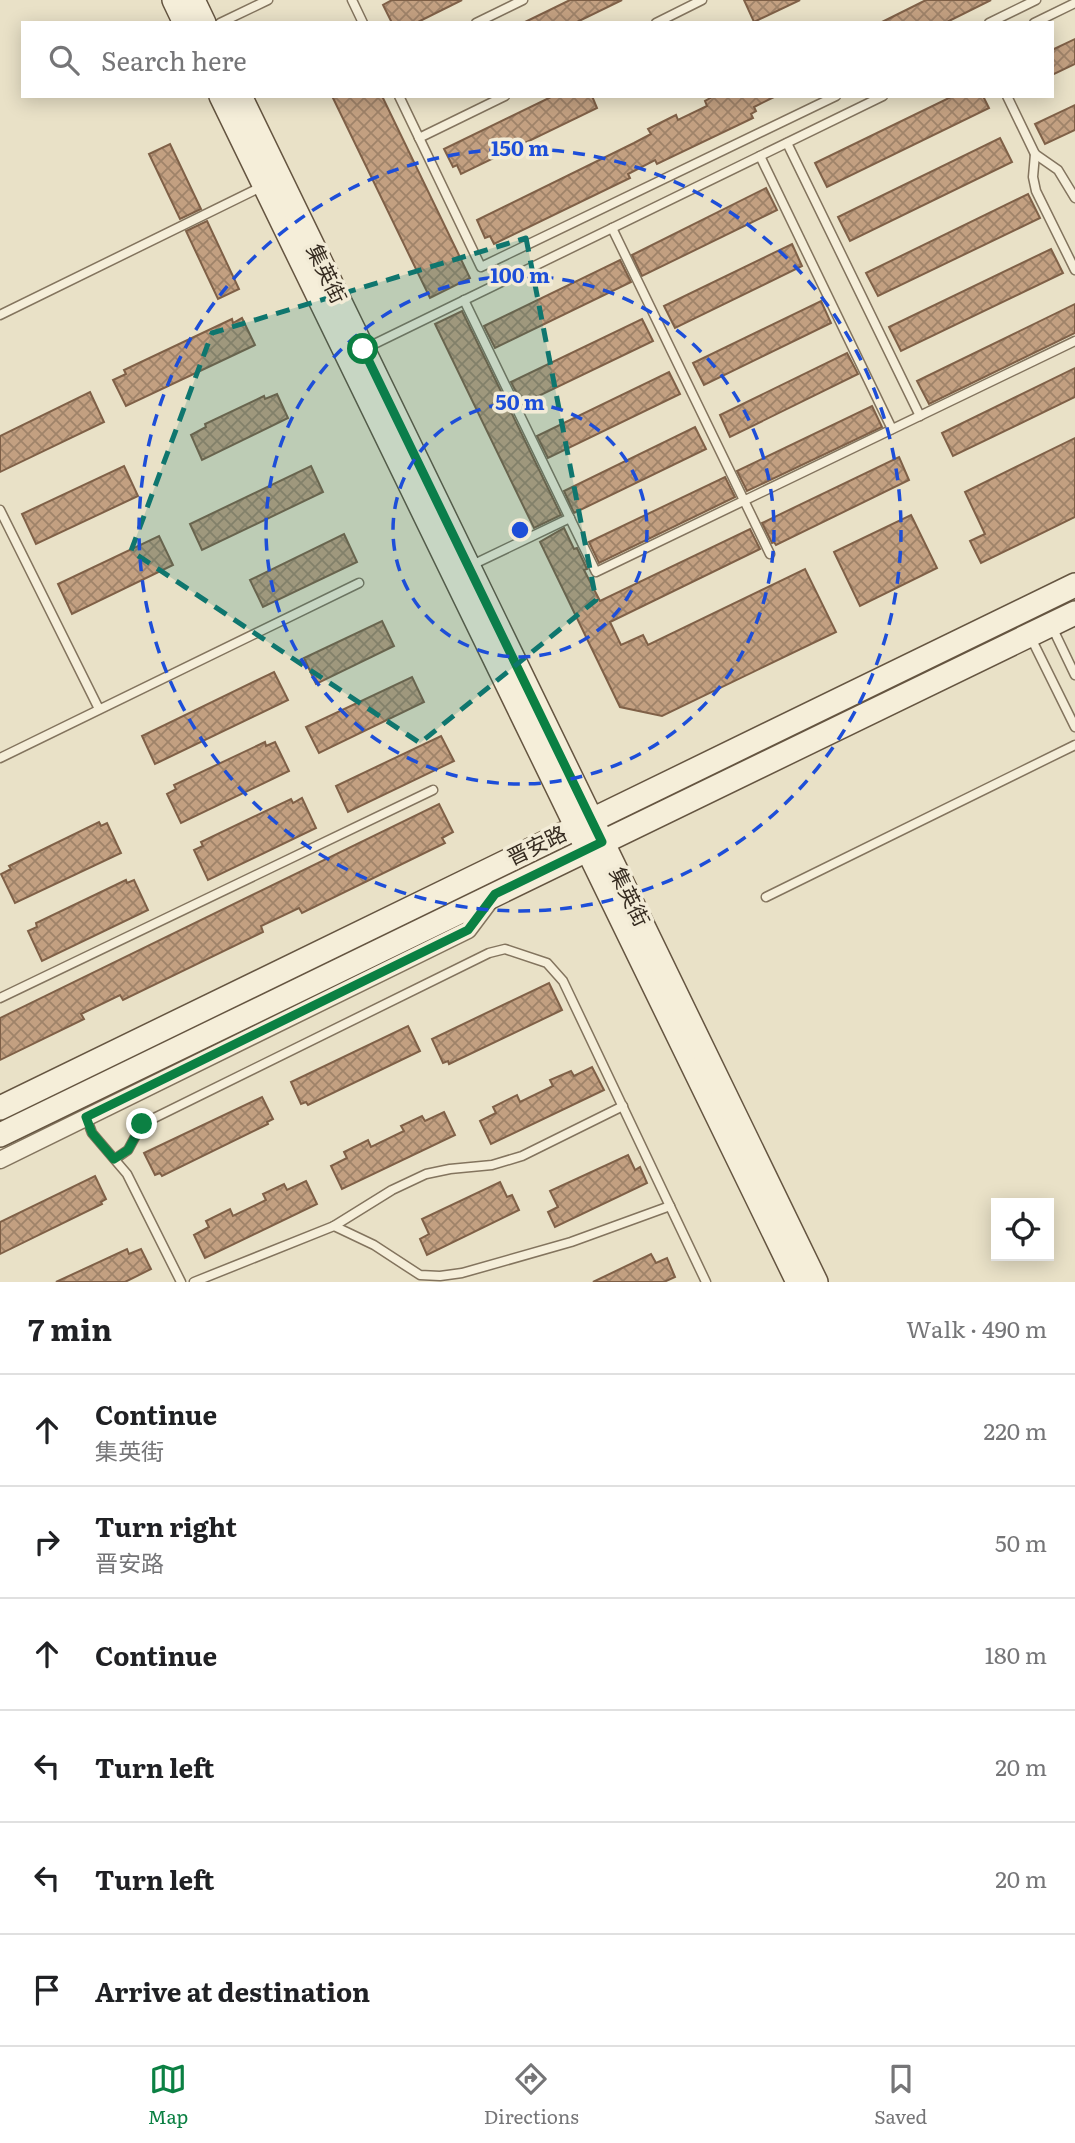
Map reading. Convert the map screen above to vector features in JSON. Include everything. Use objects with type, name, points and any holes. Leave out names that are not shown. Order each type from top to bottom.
[{"type":"main road","points":[[174,0],[184,21]]},
{"type":"main road","points":[[193,0],[203,21]]},
{"type":"main road","name":"集英街","points":[[222,98],[584,823],[797,1282]]},
{"type":"main road","name":"集英街","points":[[241,98],[469,567],[584,823]]},
{"type":"main road","name":"晋安路","points":[[0,1108],[1075,584]]},
{"type":"main road","name":"晋安路","points":[[0,1135],[1075,613]]},
{"type":"main road","name":"集英街","points":[[595,846],[816,1282]]},
{"type":"street","points":[[0,1160],[468,930],[495,894]]},
{"type":"lane","points":[[224,21],[268,0]]},
{"type":"lane","points":[[352,0],[362,21]]},
{"type":"lane","points":[[480,21],[523,0]]},
{"type":"lane","points":[[660,21],[702,0]]},
{"type":"lane","points":[[993,21],[1036,0]]},
{"type":"lane","points":[[1038,21],[1075,3]]},
{"type":"lane","points":[[400,98],[481,267],[832,98]]},
{"type":"lane","points":[[419,138],[501,98]]},
{"type":"lane","points":[[363,349],[879,98]]},
{"type":"lane","points":[[1008,98],[1035,154],[1058,170],[1075,198]]},
{"type":"lane","points":[[787,143],[920,416]]},
{"type":"lane","points":[[1035,154],[1033,177],[1036,191],[1075,270]]},
{"type":"lane","points":[[760,156],[892,429]]},
{"type":"lane","points":[[0,315],[264,186]]},
{"type":"lane","points":[[612,228],[770,554]]},
{"type":"lane","points":[[464,300],[597,572],[1075,341]]},
{"type":"lane","points":[[0,510],[99,709]]},
{"type":"lane","points":[[469,567],[570,518]]},
{"type":"lane","points":[[0,758],[359,583]]},
{"type":"lane","points":[[1050,625],[1075,675]]},
{"type":"lane","points":[[1029,635],[1075,727]]},
{"type":"lane","points":[[766,897],[1075,745]]},
{"type":"lane","points":[[0,998],[433,790]]},
{"type":"lane","points":[[114,1159],[128,1150],[142,1124],[477,959],[505,949],[547,963],[562,981],[706,1282]]},
{"type":"lane","points":[[194,1282],[334,1226],[392,1190],[426,1174],[492,1166],[522,1156],[623,1106]]},
{"type":"lane","points":[[86,1117],[92,1133],[127,1174],[181,1282]]},
{"type":"lane","points":[[334,1226],[374,1245],[420,1275],[440,1276],[488,1266],[572,1242],[670,1206]]},
{"type":"highlighted area","points":[[526,238],[596,600],[420,743],[131,551],[212,333]]},
{"type":"building","points":[[392,0],[462,0],[420,21],[391,21],[383,5]]},
{"type":"building","points":[[570,0],[622,0],[579,21],[527,21]]},
{"type":"building","points":[[744,0],[800,0],[756,21],[754,21]]},
{"type":"building","points":[[926,0],[991,0],[949,21],[884,21]]},
{"type":"building","points":[[1075,39],[1075,64],[1054,74],[1054,49]]},
{"type":"building","points":[[333,98],[383,98],[470,278],[430,298]]},
{"type":"building","points":[[549,98],[593,98],[597,108],[461,174],[457,165],[453,167],[444,149]]},
{"type":"building","points":[[710,98],[772,98],[754,107],[756,111],[751,114],[753,118],[657,164],[655,160],[628,174],[630,178],[494,244],[490,236],[485,238],[477,220],[634,143],[651,134],[648,129],[676,115],[678,120],[707,106],[705,101]]},
{"type":"building","points":[[949,98],[984,98],[989,108],[827,187],[815,163]]},
{"type":"building","points":[[1075,105],[1075,130],[1045,144],[1035,124]]},
{"type":"building","points":[[1000,138],[1012,162],[850,241],[838,217]]},
{"type":"building","points":[[170,144],[201,209],[180,219],[149,154]]},
{"type":"building","points":[[766,188],[777,210],[642,276],[632,255]]},
{"type":"building","points":[[1028,194],[1040,218],[878,296],[866,273]]},
{"type":"building","points":[[207,221],[239,289],[218,299],[186,231]]},
{"type":"building","points":[[792,244],[802,266],[675,328],[664,306]]},
{"type":"building","points":[[1051,249],[1063,273],[901,351],[889,327]]},
{"type":"building","points":[[620,260],[631,282],[495,348],[484,326]]},
{"type":"building","points":[[821,301],[831,323],[704,385],[693,363]]},
{"type":"building","points":[[1075,304],[1075,333],[929,404],[917,381]]},
{"type":"building","points":[[462,311],[561,515],[534,528],[435,324]]},
{"type":"building","points":[[242,318],[255,345],[126,406],[113,380],[126,374],[124,370],[232,319],[233,323]]},
{"type":"building","points":[[642,319],[653,341],[522,404],[511,382]]},
{"type":"building","points":[[847,353],[858,374],[730,437],[720,415]]},
{"type":"building","points":[[1075,368],[1075,397],[953,456],[942,433]]},
{"type":"building","points":[[669,372],[680,394],[548,458],[537,436]]},
{"type":"building","points":[[90,392],[104,422],[0,472],[0,436]]},
{"type":"building","points":[[277,394],[288,418],[202,460],[191,435],[206,427],[205,424],[264,396],[265,399]]},
{"type":"building","points":[[872,406],[882,427],[747,491],[737,471]]},
{"type":"building","points":[[695,427],[706,449],[574,513],[564,491]]},
{"type":"building","points":[[1075,438],[1075,517],[981,563],[970,541],[985,534],[965,492]]},
{"type":"building","points":[[899,457],[909,480],[776,545],[772,543],[762,523]]},
{"type":"building","points":[[124,466],[138,496],[36,544],[22,514]]},
{"type":"building","points":[[311,466],[323,492],[202,550],[190,524]]},
{"type":"building","points":[[725,477],[735,497],[599,563],[589,542]]},
{"type":"building","points":[[911,515],[937,568],[860,606],[834,552]]},
{"type":"building","points":[[564,528],[574,549],[577,548],[587,569],[584,570],[600,601],[750,529],[760,549],[610,622],[621,645],[643,635],[648,645],[805,569],[836,632],[662,716],[620,707],[540,542]]},
{"type":"building","points":[[344,534],[357,562],[263,607],[250,580]]},
{"type":"building","points":[[159,536],[173,565],[72,614],[58,584]]},
{"type":"building","points":[[382,621],[394,646],[316,684],[304,658]]},
{"type":"building","points":[[274,672],[288,700],[155,764],[142,736]]},
{"type":"building","points":[[412,677],[424,702],[319,753],[306,727]]},
{"type":"building","points":[[441,736],[454,761],[348,812],[336,786]]},
{"type":"building","points":[[265,742],[266,746],[275,742],[289,771],[181,823],[167,794],[176,789],[174,785]]},
{"type":"building","points":[[302,798],[316,828],[208,880],[194,850],[203,846],[201,842],[291,799],[293,803]]},
{"type":"building","points":[[439,804],[453,832],[442,838],[445,843],[302,913],[299,908],[261,926],[263,932],[123,1000],[120,995],[81,1014],[84,1019],[0,1060],[0,1018]]},
{"type":"building","points":[[99,822],[101,826],[107,823],[121,853],[15,903],[1,874],[11,869],[9,866]]},
{"type":"building","points":[[126,880],[127,883],[134,880],[148,910],[42,961],[28,931],[37,927],[36,923]]},
{"type":"building","points":[[549,983],[562,1010],[449,1064],[448,1061],[443,1063],[432,1039]]},
{"type":"building","points":[[408,1026],[420,1051],[308,1105],[306,1102],[301,1104],[291,1082]]},
{"type":"building","points":[[592,1067],[604,1090],[491,1144],[480,1121],[496,1113],[493,1107],[517,1095],[520,1102],[553,1086],[550,1080],[571,1071],[574,1076]]},
{"type":"building","points":[[262,1097],[273,1119],[267,1122],[268,1124],[162,1176],[160,1173],[155,1175],[144,1153]]},
{"type":"building","points":[[444,1112],[455,1135],[342,1189],[331,1166],[347,1158],[344,1152],[368,1140],[371,1147],[404,1131],[401,1126],[422,1116],[425,1121]]},
{"type":"building","points":[[628,1155],[635,1170],[640,1167],[647,1183],[555,1227],[548,1212],[558,1207],[550,1191]]},
{"type":"building","points":[[95,1176],[106,1199],[102,1204],[0,1254],[0,1222]]},
{"type":"building","points":[[306,1181],[317,1204],[205,1258],[194,1235],[209,1227],[206,1221],[230,1209],[233,1216],[266,1200],[263,1194],[284,1184],[287,1190]]},
{"type":"building","points":[[500,1182],[507,1197],[512,1195],[519,1210],[427,1255],[420,1239],[429,1234],[422,1219]]},
{"type":"building","points":[[127,1249],[129,1254],[141,1249],[151,1269],[125,1282],[56,1282]]},
{"type":"building","points":[[651,1254],[656,1263],[667,1258],[675,1277],[664,1282],[593,1282]]},
{"type":"route","points":[[142,1124],[128,1150],[114,1159],[92,1133],[86,1117],[468,930],[495,894],[602,842],[363,349]]}]
